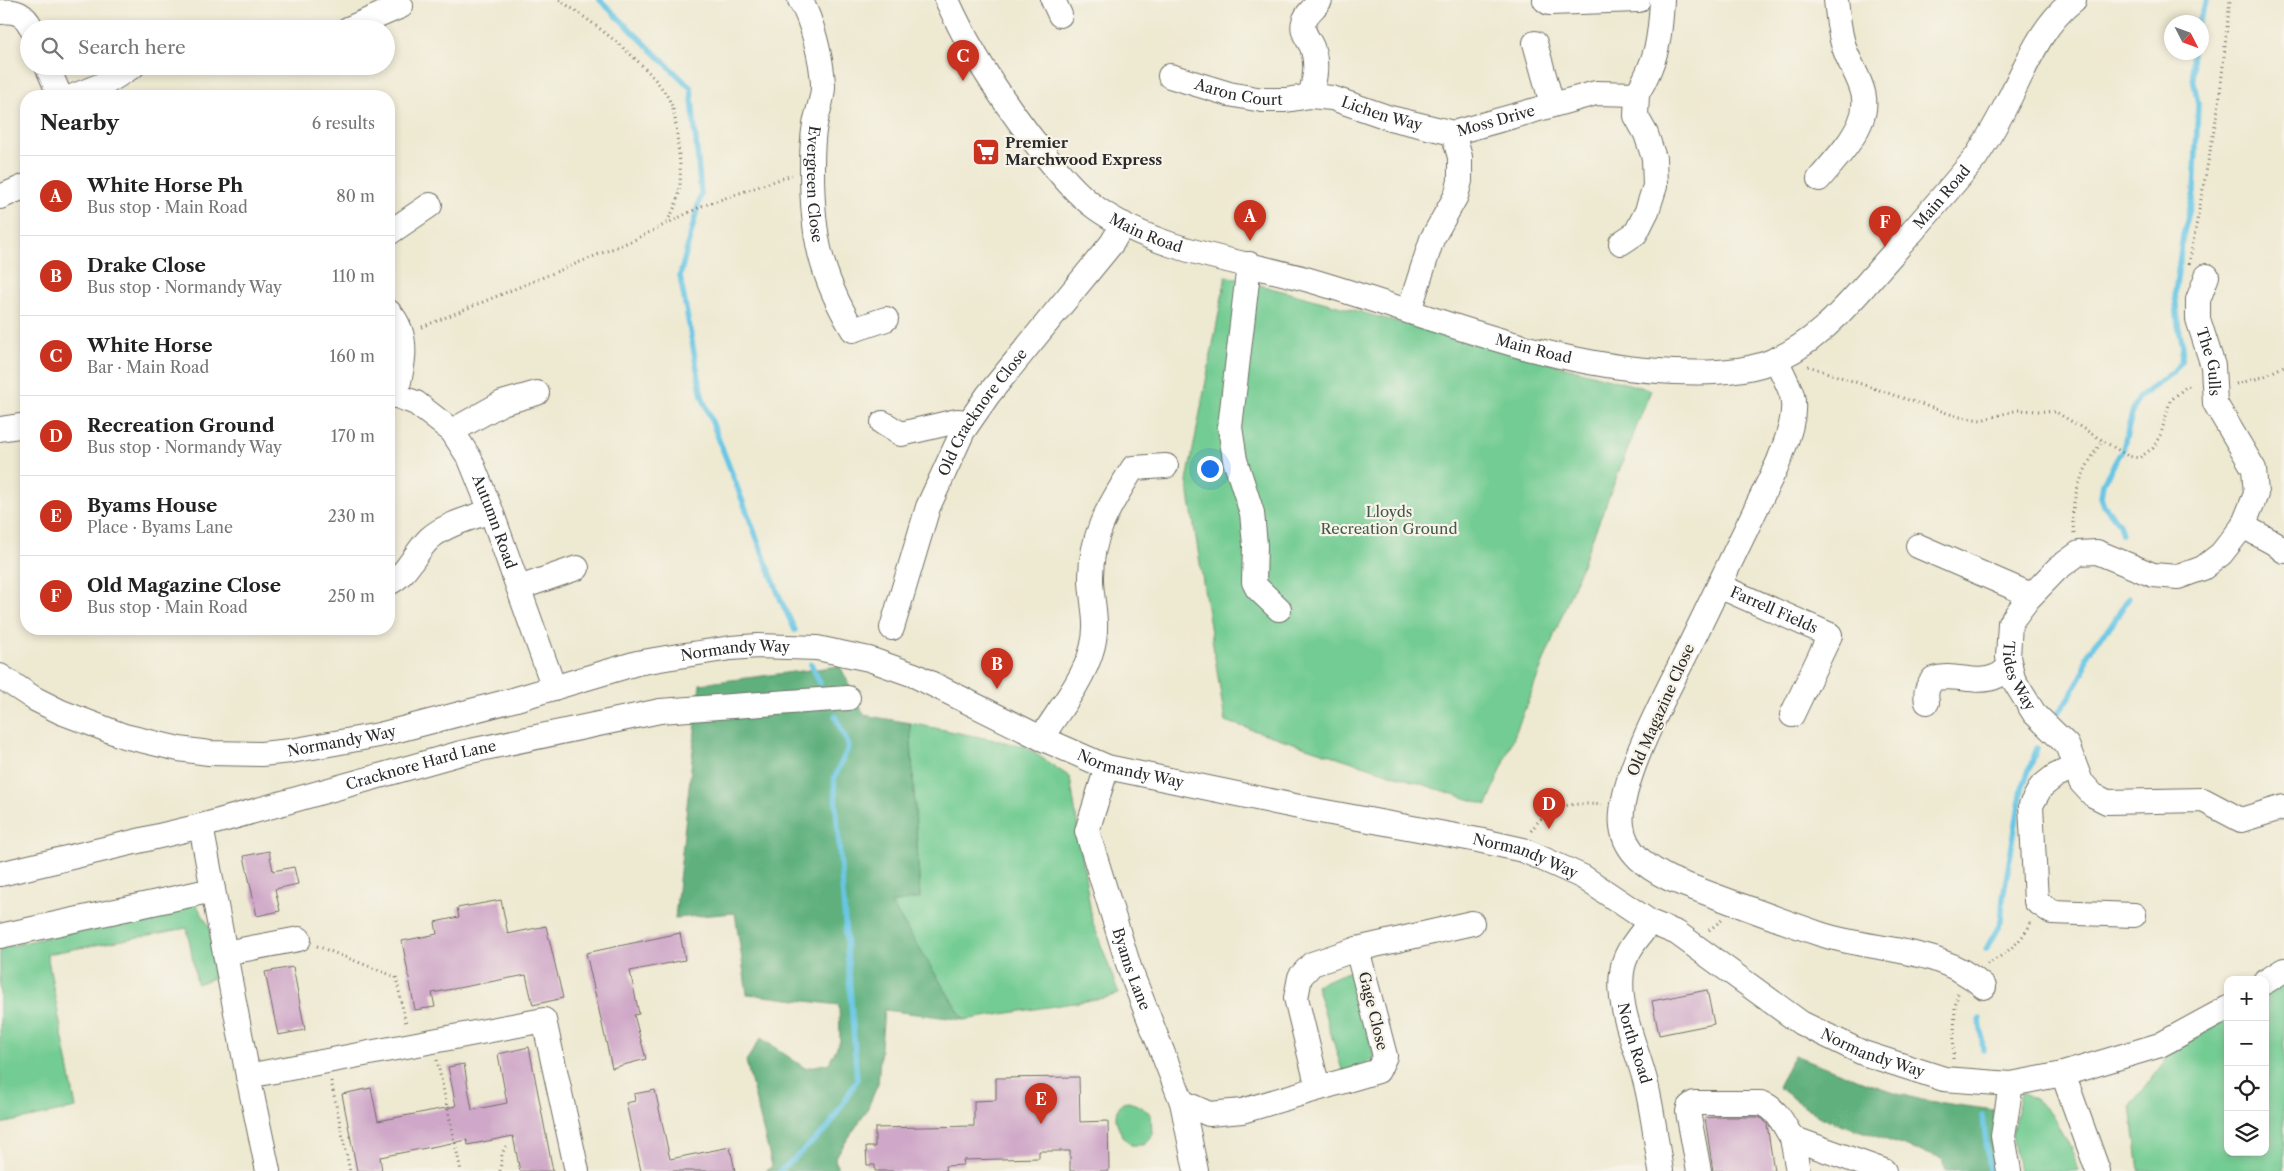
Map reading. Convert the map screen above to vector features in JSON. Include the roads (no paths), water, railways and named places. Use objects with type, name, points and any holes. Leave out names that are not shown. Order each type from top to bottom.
[{"type":"street","name":"Evergreen Close","points":[[800,0],[817,47],[823,85],[814,127],[812,169],[813,214],[820,256],[834,298],[853,330],[886,319]]},
{"type":"street","name":"Main Road","points":[[947,0],[966,40],[1009,109],[1079,193],[1092,205],[1123,224],[1156,240],[1348,292],[1533,350],[1588,363],[1686,372],[1735,371],[1779,358],[1798,348],[1836,316],[1958,180],[1992,133],[2042,36],[2069,1]]},
{"type":"street","points":[[1310,96],[1317,76],[1312,48],[1304,31],[1304,22],[1307,14],[1320,0]]},
{"type":"street","points":[[1544,0],[1549,3],[1638,0]]},
{"type":"street","points":[[1621,243],[1636,234],[1647,211],[1655,186],[1654,158],[1646,134],[1636,116],[1637,94],[1650,73],[1660,39],[1662,0]]},
{"type":"street","points":[[1819,179],[1855,134],[1865,108],[1862,83],[1845,50],[1836,0]]},
{"type":"street","points":[[369,20],[401,6]]},
{"type":"street","points":[[9,8],[27,20]]},
{"type":"street","points":[[1535,43],[1552,104]]},
{"type":"street","points":[[52,75],[58,90]]},
{"type":"street","points":[[89,90],[118,75]]},
{"type":"street","name":"Aaron Court","points":[[1170,76],[1230,94],[1262,100],[1286,100],[1310,96]]},
{"type":"street","name":"Moss Drive","points":[[1408,311],[1432,239],[1456,196],[1460,181],[1460,156],[1453,133],[1489,125],[1552,104],[1596,94],[1637,94]]},
{"type":"street","name":"Lichen Way","points":[[1310,96],[1332,98],[1390,118],[1453,133]]},
{"type":"street","points":[[0,197],[20,189]]},
{"type":"street","points":[[395,228],[430,205]]},
{"type":"street","name":"Old Cracknore Close","points":[[892,628],[928,507],[942,472],[968,422],[1104,254],[1123,224]]},
{"type":"street","points":[[1249,264],[1230,412],[1230,426],[1235,460],[1252,513],[1255,545],[1254,582],[1256,588],[1279,609]]},
{"type":"street","name":"The Gulls","points":[[2205,283],[2198,300],[2198,319],[2213,366],[2215,403],[2220,415],[2242,446],[2254,469],[2256,494],[2243,526]]},
{"type":"street","points":[[395,324],[400,334],[404,352],[395,384]]},
{"type":"street","name":"Old Magazine Close","points":[[1779,358],[1792,395],[1793,406],[1789,433],[1778,463],[1648,733],[1632,772],[1622,808],[1624,836],[1629,847],[1645,865],[1670,879],[1821,934],[1934,958],[1976,980]]},
{"type":"street","points":[[452,431],[502,403],[537,393]]},
{"type":"street","name":"Autumn Road","points":[[395,395],[416,403],[452,431],[470,459],[519,588],[554,688]]},
{"type":"street","points":[[883,423],[901,434],[957,421],[968,422]]},
{"type":"street","points":[[0,430],[20,426]]},
{"type":"street","points":[[1041,738],[1076,682],[1092,650],[1096,632],[1096,613],[1091,580],[1095,542],[1104,514],[1133,468],[1166,466]]},
{"type":"street","points":[[395,580],[401,577],[412,558],[431,537],[450,526],[491,512]]},
{"type":"street","points":[[2243,526],[2274,543],[2284,552]]},
{"type":"street","name":"Tides Way","points":[[2243,526],[2222,554],[2204,568],[2178,577],[2153,575],[2097,552],[2079,552],[2057,569],[2032,595],[2010,623],[2008,657],[2013,679],[2034,713],[2067,746],[2081,782],[2093,795],[2107,802],[2203,800],[2241,820],[2284,807]]},
{"type":"street","points":[[1918,546],[2032,595]]},
{"type":"street","points":[[519,588],[577,568]]},
{"type":"street","name":"Farrell Fields","points":[[1719,586],[1830,635],[1792,715]]},
{"type":"street","name":"Normandy Way","points":[[0,676],[35,699],[61,712],[124,736],[179,749],[235,754],[291,751],[379,735],[554,688],[637,663],[698,652],[758,646],[809,648],[842,652],[893,666],[940,687],[1041,738],[1107,767],[1523,850],[1583,877],[1650,922],[1677,932],[1801,1023],[1862,1054],[1944,1079],[2011,1084],[2063,1074],[2160,1045],[2224,1010]]},
{"type":"street","points":[[1927,702],[1925,695],[1933,679],[1951,676],[1986,679],[1997,676],[2010,666]]},
{"type":"street","name":"Cracknore Hard Lane","points":[[0,874],[201,826],[461,753],[660,711],[848,698]]},
{"type":"street","name":"Byams Lane","points":[[1107,767],[1087,831],[1130,970],[1182,1102],[1196,1171]]},
{"type":"street","points":[[2074,767],[2054,776],[2041,787],[2031,805],[2036,901],[2052,912],[2134,915]]},
{"type":"street","points":[[201,826],[248,1076],[268,1171]]},
{"type":"street","points":[[0,936],[213,890]]},
{"type":"street","name":"North Road","points":[[1650,922],[1631,947],[1622,970],[1622,996],[1634,1048],[1646,1084],[1661,1171]]},
{"type":"street","points":[[1318,1088],[1296,998],[1300,977],[1312,964],[1357,949],[1472,923]]},
{"type":"street","points":[[225,952],[299,939]]},
{"type":"street","name":"Gage Close","points":[[1182,1102],[1209,1114],[1242,1111],[1378,1071],[1385,1056],[1357,949]]},
{"type":"street","points":[[2269,979],[2284,970]]},
{"type":"street","points":[[248,1076],[544,1020],[576,1171]]},
{"type":"street","points":[[2063,1074],[2098,1171]]},
{"type":"street","points":[[2010,1171],[2003,1136],[2011,1084]]},
{"type":"street","points":[[1699,1171],[1688,1112],[1689,1107],[1694,1103],[1760,1102],[1775,1110],[1792,1138],[1798,1171]]},
{"type":"street","points":[[1792,1138],[1884,1171]]},
{"type":"waterway","points":[[600,0],[691,88],[701,194],[680,276],[702,396],[782,603],[795,630]]},
{"type":"waterway","points":[[2202,15],[2207,0]]},
{"type":"waterway","points":[[2122,534],[2119,524],[2104,505],[2101,497],[2103,483],[2123,449],[2138,398],[2173,372],[2181,362],[2183,346],[2178,325],[2175,293],[2183,235],[2194,193],[2198,104],[2193,77],[2192,60]]},
{"type":"waterway","points":[[2059,712],[2083,673],[2086,657],[2095,643],[2111,626],[2129,597]]},
{"type":"waterway","points":[[811,664],[820,683]]},
{"type":"waterway","points":[[780,1171],[828,1128],[857,1080],[834,779],[849,746],[835,716]]},
{"type":"waterway","points":[[1986,949],[2001,922],[2003,897],[2022,789],[2037,748]]},
{"type":"waterway","points":[[1980,1019],[1983,1050]]},
{"type":"waterway","points":[[1983,1116],[1989,1171]]},
{"type":"place","name":"White Horse","points":[[963,81]]},
{"type":"place","name":"Premier Marchwood Express","points":[[986,152]]},
{"type":"place","name":"White Horse Ph","points":[[1250,241]]},
{"type":"place","name":"Old Magazine Close","points":[[1885,247]]},
{"type":"place","name":"Drake Close","points":[[997,689]]},
{"type":"place","name":"Recreation Ground","points":[[1549,829]]},
{"type":"place","name":"Byams House","points":[[1041,1124]]},
{"type":"park label","name":"Lloyds Recreation Ground","points":[[1389,520]]}]
